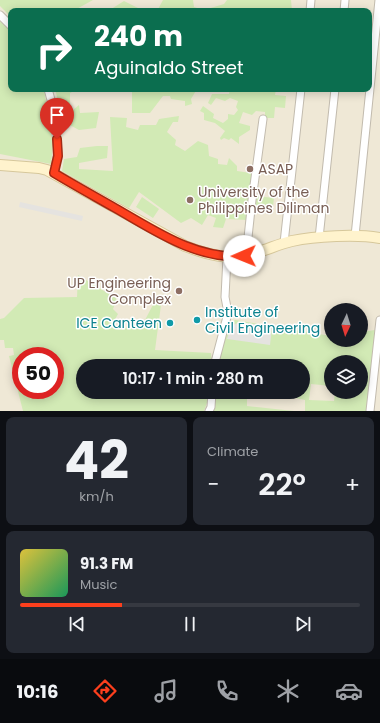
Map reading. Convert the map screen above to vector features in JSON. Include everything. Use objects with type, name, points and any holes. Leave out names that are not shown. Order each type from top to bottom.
[{"type":"main road","points":[[0,165],[40,168],[54,173],[186,246],[210,254],[227,257],[246,256],[284,243],[319,238],[355,236],[380,238]]},
{"type":"street","points":[[372,69],[379,0]]},
{"type":"street","points":[[0,15],[8,23]]},
{"type":"street","points":[[49,92],[53,107],[58,152],[54,173]]},
{"type":"street","points":[[284,243],[301,92]]},
{"type":"street","points":[[319,238],[335,92]]},
{"type":"street","points":[[355,236],[370,92]]},
{"type":"street","points":[[246,256],[263,119]]},
{"type":"street","points":[[216,359],[228,313],[225,297],[227,257]]},
{"type":"street","points":[[370,411],[377,380],[380,320]]},
{"type":"street","points":[[209,411],[212,399]]},
{"type":"shaded area","name":"University of the Philippines Diliman","points":[[0,0],[380,0],[380,411],[0,411]]},
{"type":"shaded area","points":[[20,202],[83,216],[82,221],[19,207]]},
{"type":"shaded area","points":[[240,322],[272,327],[270,345],[227,339],[231,326]]},
{"type":"green space","points":[[0,0],[93,0],[78,8],[8,8],[8,14],[0,6]]},
{"type":"green space","points":[[163,0],[193,0],[194,7],[197,8],[159,8]]},
{"type":"green space","points":[[227,0],[291,0],[292,8],[211,8],[224,4]]},
{"type":"green space","points":[[124,1],[138,8],[113,8]]},
{"type":"green space","points":[[0,21],[8,28],[8,92],[44,92],[53,145],[51,164],[0,154]]},
{"type":"green space","points":[[56,92],[72,92],[70,93],[70,109],[61,112]]},
{"type":"green space","points":[[132,92],[195,92],[191,99],[192,104],[185,106],[185,101],[171,99],[170,96],[163,96],[150,113],[132,113]]},
{"type":"green space","points":[[229,92],[276,92],[275,95],[286,96],[285,108],[275,107],[274,118],[265,118],[265,112],[256,111],[252,115],[243,112],[239,123],[250,126],[250,130],[239,137],[239,144],[231,138],[229,140],[224,138],[221,140],[220,138],[225,131],[215,123],[204,120],[204,113],[200,111],[203,106],[214,114],[213,118],[223,123],[228,119],[228,114],[234,115],[238,110],[236,107],[238,101],[230,98],[225,101],[216,98],[211,105],[208,103],[212,94],[229,94]]},
{"type":"green space","points":[[79,105],[80,113],[99,112],[96,128],[79,130],[66,123],[68,114]]},
{"type":"green space","points":[[179,116],[178,122],[173,122],[167,132],[176,140],[175,145],[185,151],[198,141],[208,145],[209,156],[218,159],[218,164],[227,165],[229,158],[237,166],[237,171],[258,174],[256,196],[274,198],[273,206],[249,205],[247,220],[226,219],[223,228],[213,227],[216,218],[208,215],[202,225],[191,218],[181,223],[139,192],[129,208],[62,171],[64,159],[77,157],[80,148],[108,146],[107,158],[79,163],[79,169],[113,171],[110,117],[127,118],[126,127],[138,130],[140,125],[156,125],[159,119]]},
{"type":"green space","points":[[142,197],[159,209],[153,218],[136,207]]},
{"type":"green space","points":[[78,275],[117,299],[113,309],[118,314],[112,325],[124,330],[131,321],[134,324],[145,320],[156,299],[161,305],[155,350],[211,353],[211,359],[76,359],[76,399],[208,399],[204,411],[23,411],[20,399],[64,399],[64,347],[5,348],[4,340],[0,340],[0,319],[4,318],[24,298],[77,297]]},
{"type":"green space","points":[[235,320],[324,335],[324,347],[368,347],[368,331],[375,330],[368,411],[305,411],[305,400],[300,399],[334,401],[334,399],[368,399],[368,355],[324,355],[324,385],[311,384],[310,392],[310,359],[218,359],[228,326]]},
{"type":"green space","points":[[12,355],[12,368],[9,356]]},
{"type":"green space","points":[[213,399],[247,399],[247,406],[294,411],[212,411]]},
{"type":"place","name":"ASAP","points":[[250,169]]},
{"type":"place","name":"University of the Philippines Diliman","points":[[190,200]]},
{"type":"place","name":"UP Engineering Complex","points":[[179,291]]},
{"type":"place","name":"Institute of Civil Engineering","points":[[197,320]]},
{"type":"place","name":"ICE Canteen","points":[[170,323]]},
{"type":"route","points":[[57,139],[58,156],[54,173],[71,184],[136,220],[198,251],[227,257],[244,256]]}]
